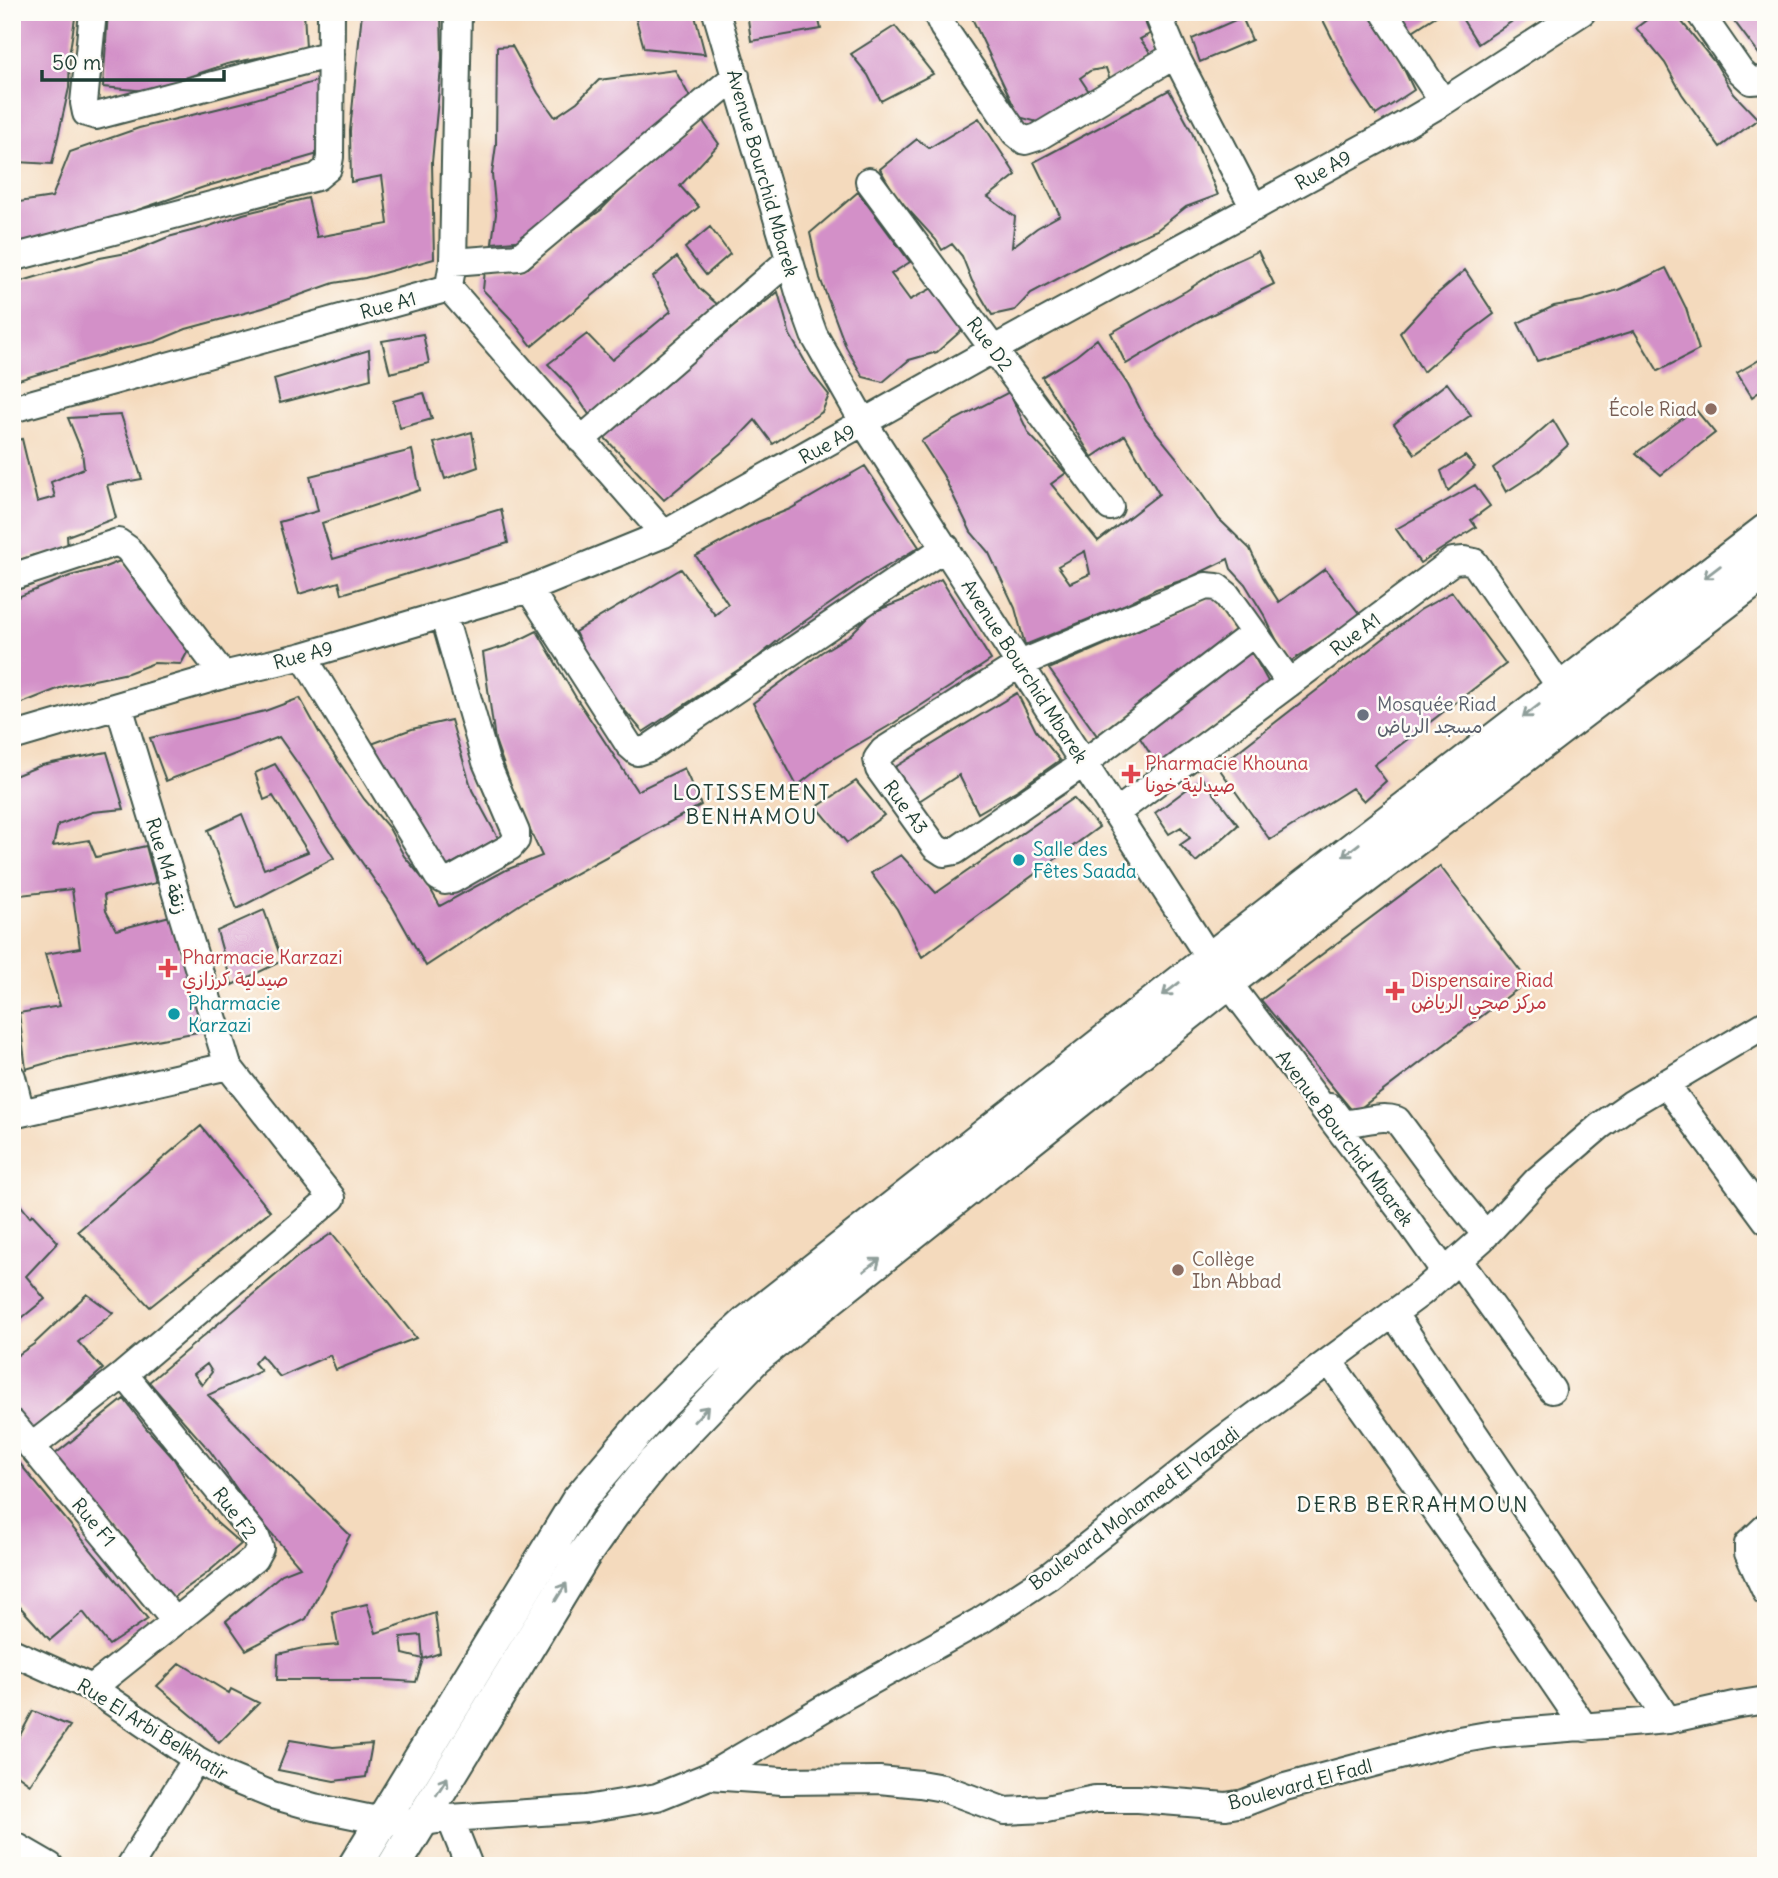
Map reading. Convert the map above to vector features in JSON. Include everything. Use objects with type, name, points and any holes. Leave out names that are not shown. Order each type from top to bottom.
[{"type":"main road","points":[[394,1866],[434,1821],[583,1556],[611,1515],[653,1464],[756,1357],[1224,973],[1561,688],[1766,531]]},
{"type":"main road","points":[[355,1866],[578,1501],[652,1415],[748,1322],[1766,571]]},
{"type":"street","points":[[93,12],[84,103],[86,113],[96,117],[331,54]]},
{"type":"street","points":[[12,258],[317,177],[328,168],[330,157],[331,12]]},
{"type":"street","points":[[458,12],[453,262],[449,288],[664,534]]},
{"type":"street","name":"Avenue Bourchid Mbarek","points":[[716,12],[788,261],[814,335],[864,423],[1084,763],[1224,973],[1408,1220],[1452,1267],[1552,1390]]},
{"type":"street","points":[[936,12],[943,27],[1014,134],[1025,141],[1038,137],[1175,55]]},
{"type":"street","points":[[1157,12],[1175,55],[1254,208]]},
{"type":"street","points":[[1384,12],[1443,102]]},
{"type":"street","points":[[1699,12],[1740,71],[1751,81],[1766,80]]},
{"type":"street","name":"Rue A9","points":[[12,737],[223,676],[303,656],[529,589],[664,534],[993,349],[1443,102],[1566,17]]},
{"type":"street","points":[[453,262],[519,257],[736,76]]},
{"type":"street","name":"Rue D2","points":[[869,181],[1110,507]]},
{"type":"street","points":[[581,440],[788,261]]},
{"type":"street","name":"Rue A1","points":[[12,409],[449,288]]},
{"type":"street","points":[[12,577],[118,542],[128,548],[223,676]]},
{"type":"street","points":[[529,589],[629,745],[637,752],[649,748],[946,547]]},
{"type":"street","name":"Rue A1","points":[[1117,812],[1453,561],[1475,562],[1561,688]]},
{"type":"street","name":"Rue A3","points":[[1206,586],[1217,587],[1227,595],[1254,633],[1084,763],[955,851],[944,853],[935,847],[878,769],[877,759],[883,751],[1020,664],[1206,586]]},
{"type":"street","points":[[303,656],[438,877],[444,881],[452,880],[510,847],[516,840],[516,832],[486,762],[443,614]]},
{"type":"street","points":[[1254,633],[1290,683]]},
{"type":"street","name":"Rue M4 زنقة","points":[[119,706],[228,1066]]},
{"type":"street","points":[[1224,973],[1339,1120],[1349,1123],[1374,1117],[1397,1119],[1445,1185],[1486,1234]]},
{"type":"street","name":"Boulevard Mohamed El Yazadi","points":[[434,1821],[586,1809],[657,1797],[709,1776],[1012,1601],[1452,1267],[1537,1180],[1572,1149],[1631,1104],[1764,1030]]},
{"type":"street","points":[[12,1077],[17,1114],[228,1066],[332,1198],[124,1374],[31,1447]]},
{"type":"street","points":[[1665,1083],[1766,1220]]},
{"type":"street","points":[[1393,1313],[1668,1720]]},
{"type":"street","points":[[1329,1361],[1585,1728]]},
{"type":"street","name":"Rue F2","points":[[92,1688],[254,1559],[260,1548],[256,1537],[124,1374]]},
{"type":"street","name":"Rue F1","points":[[12,1423],[175,1621]]},
{"type":"street","points":[[1766,1527],[1748,1544],[1748,1553],[1766,1592]]},
{"type":"street","name":"Rue El Arbi Belkhatir","points":[[12,1652],[92,1688],[196,1759],[228,1777],[272,1795],[382,1821],[434,1821]]},
{"type":"street","name":"Boulevard El Fadl","points":[[709,1776],[782,1781],[879,1780],[920,1784],[943,1788],[1005,1811],[1036,1810],[1096,1800],[1138,1799],[1226,1806],[1244,1803],[1285,1787],[1459,1740],[1493,1734],[1668,1720],[1766,1700]]},
{"type":"street","points":[[130,1866],[196,1759]]},
{"type":"street","points":[[434,1821],[470,1866]]},
{"type":"street","points":[[12,1843],[50,1866]]},
{"type":"building","points":[[12,12],[76,12],[70,50],[69,88],[52,164],[18,162],[13,191]]},
{"type":"building","points":[[108,12],[304,12],[306,48],[227,64],[146,91],[103,87]]},
{"type":"building","points":[[362,12],[441,12],[442,58],[432,162],[434,259],[365,278],[334,283],[263,308],[186,329],[155,342],[122,349],[12,382],[12,284],[100,258],[132,252],[168,237],[243,214],[308,198],[317,237],[388,224],[382,176],[351,182],[350,131]]},
{"type":"building","points":[[634,12],[694,12],[705,54],[644,48]]},
{"type":"building","points":[[747,12],[817,12],[821,29],[751,41]]},
{"type":"building","points":[[969,12],[1141,12],[1150,34],[1140,39],[1152,55],[1110,80],[1106,68],[1090,71],[1080,78],[1090,93],[1070,101],[1041,123],[1019,117]]},
{"type":"building","points":[[1319,12],[1367,12],[1397,55],[1414,90],[1376,115],[1353,80]]},
{"type":"building","points":[[1401,12],[1442,12],[1411,32]]},
{"type":"building","points":[[1458,12],[1526,12],[1478,44]]},
{"type":"building","points":[[1657,12],[1674,12],[1716,64],[1734,94],[1758,119],[1720,147],[1682,94],[1665,63],[1636,28]]},
{"type":"building","points":[[1766,12],[1766,54],[1761,57],[1729,14]]},
{"type":"building","points":[[1242,17],[1252,40],[1200,62],[1192,39]]},
{"type":"building","points":[[895,26],[933,74],[881,101],[868,75],[851,54]]},
{"type":"building","points":[[512,46],[538,93],[555,117],[577,102],[599,80],[675,70],[691,99],[575,193],[527,240],[492,243],[496,214],[492,174],[496,145],[497,47]]},
{"type":"building","points":[[320,80],[318,154],[204,187],[129,213],[46,237],[12,243],[12,203],[52,197],[70,152],[139,128]]},
{"type":"building","points":[[1169,90],[1191,130],[1218,195],[1186,207],[1157,230],[1121,245],[1031,293],[1015,310],[992,315],[972,281],[962,256],[952,244],[942,250],[895,195],[880,169],[917,139],[929,148],[979,118],[1016,175],[988,197],[1015,217],[1012,247],[1060,215],[1034,162]]},
{"type":"building","points":[[702,120],[719,144],[680,186],[699,207],[532,346],[483,290],[485,270],[528,268],[563,237],[601,210],[635,175]]},
{"type":"building","points":[[858,192],[910,262],[891,274],[910,300],[936,286],[968,325],[937,352],[909,360],[883,382],[863,377],[846,347],[820,278],[810,233]]},
{"type":"building","points":[[710,227],[730,254],[706,275],[685,248]]},
{"type":"building","points":[[1258,251],[1274,284],[1199,321],[1126,364],[1111,333],[1221,268]]},
{"type":"building","points":[[677,257],[699,288],[718,305],[590,416],[572,389],[548,364],[587,334],[612,360],[671,311],[653,277]]},
{"type":"building","points":[[1666,268],[1686,308],[1699,350],[1658,371],[1634,331],[1537,361],[1518,323],[1554,306],[1618,290]]},
{"type":"building","points":[[1465,270],[1494,314],[1423,372],[1400,333],[1430,300]]},
{"type":"building","points":[[778,292],[790,335],[811,372],[829,395],[822,412],[773,444],[755,420],[732,444],[664,500],[602,435],[702,351]]},
{"type":"building","points":[[423,334],[429,363],[390,373],[382,341]]},
{"type":"building","points":[[1097,339],[1128,385],[1146,420],[1177,458],[1219,519],[1250,549],[1279,602],[1325,569],[1361,616],[1288,663],[1264,615],[1245,584],[1231,569],[1228,559],[1189,578],[1156,589],[1025,645],[1015,608],[989,553],[971,532],[943,475],[921,441],[1009,392],[1029,434],[1066,473],[1051,484],[1098,541],[1159,494],[1125,435],[1092,457],[1042,377]],"holes":[[[1085,551],[1090,574],[1070,583],[1058,566]]]},
{"type":"building","points":[[369,350],[371,379],[280,403],[274,379]]},
{"type":"building","points":[[1766,356],[1766,387],[1752,397],[1737,373]]},
{"type":"building","points":[[1447,383],[1471,415],[1415,454],[1394,424]]},
{"type":"building","points":[[424,393],[432,419],[400,428],[393,401]]},
{"type":"building","points":[[1695,409],[1715,433],[1661,475],[1636,453]]},
{"type":"building","points":[[121,415],[142,479],[107,485],[116,518],[67,536],[68,551],[34,555],[12,563],[12,441],[22,439],[37,502],[55,497],[51,482],[84,468],[82,452],[68,418]]},
{"type":"building","points":[[1553,420],[1568,445],[1539,471],[1506,492],[1493,468]]},
{"type":"building","points":[[472,432],[478,467],[445,479],[434,443]]},
{"type":"building","points":[[412,450],[420,490],[322,523],[333,559],[501,509],[508,543],[342,594],[339,582],[299,594],[279,522],[318,511],[310,476]]},
{"type":"building","points":[[1465,456],[1475,467],[1448,491],[1441,471]]},
{"type":"building","points":[[865,466],[919,547],[863,581],[782,637],[758,657],[643,732],[608,691],[592,667],[575,632],[681,569],[715,615],[728,604],[696,556],[758,522],[790,509]]},
{"type":"building","points":[[1475,485],[1490,506],[1471,520],[1476,527],[1420,563],[1396,529]]},
{"type":"building","points":[[120,561],[159,604],[189,649],[181,664],[154,663],[128,673],[65,686],[12,707],[12,610],[17,608],[15,598],[70,576]]},
{"type":"building","points":[[941,579],[991,660],[826,763],[797,786],[753,703],[822,652],[850,635],[873,612],[904,600]]},
{"type":"building","name":"Mosquée Riad مسجد الرياض","points":[[1452,592],[1506,664],[1374,765],[1386,781],[1364,801],[1352,788],[1270,840],[1218,767],[1420,610]]},
{"type":"building","points":[[1213,597],[1239,633],[1098,737],[1049,669]]},
{"type":"building","points":[[537,631],[575,696],[637,791],[684,768],[701,805],[525,901],[426,966],[391,904],[279,737],[166,781],[150,738],[265,711],[300,698],[320,734],[364,799],[389,828],[404,856],[428,885],[440,906],[506,870],[542,856],[518,805],[495,740],[483,653],[509,645]]},
{"type":"building","points":[[1251,651],[1270,685],[1187,743],[1160,769],[1140,738]]},
{"type":"building","points":[[1017,693],[1036,731],[1060,760],[978,813],[959,775],[916,803],[892,769]]},
{"type":"building","points":[[451,720],[472,790],[498,838],[444,868],[366,746],[412,729]]},
{"type":"building","points":[[107,752],[124,809],[92,812],[58,825],[53,846],[89,840],[96,857],[146,846],[156,883],[104,895],[106,911],[116,930],[170,916],[203,1031],[68,1057],[26,1069],[19,1013],[60,1006],[45,954],[80,948],[72,889],[12,896],[12,777],[42,765]]},
{"type":"building","points":[[275,764],[334,858],[237,909],[208,830],[242,814],[264,869],[308,852],[273,796],[264,800],[255,773]]},
{"type":"building","points":[[1202,778],[1238,825],[1196,862],[1180,845],[1190,838],[1181,827],[1169,834],[1155,813]]},
{"type":"building","points":[[856,781],[884,815],[847,843],[817,807]]},
{"type":"building","name":"Salle des Fêtes Saada","points":[[1073,798],[1099,827],[922,957],[897,909],[871,873],[901,855],[936,893]]},
{"type":"building","name":"Dispensaire Riad مركز صحي الرياض","points":[[1440,866],[1528,981],[1354,1113],[1261,1000]]},
{"type":"building","points":[[264,910],[282,961],[232,985],[217,931]]},
{"type":"building","points":[[201,1126],[270,1211],[150,1307],[78,1231]]},
{"type":"building","points":[[12,1194],[30,1217],[32,1214],[58,1242],[26,1276],[45,1299],[12,1326]]},
{"type":"building","points":[[332,1233],[416,1338],[336,1370],[330,1355],[280,1377],[261,1355],[254,1363],[261,1371],[208,1395],[350,1535],[306,1619],[246,1650],[226,1621],[282,1574],[300,1567],[251,1509],[210,1451],[149,1382],[296,1258]],"holes":[[[207,1364],[212,1372],[202,1385],[194,1374]]]},
{"type":"building","points":[[87,1294],[113,1313],[78,1342],[103,1369],[31,1431],[12,1408],[12,1359],[34,1344]]},
{"type":"building","points":[[124,1399],[174,1459],[193,1492],[217,1523],[241,1544],[171,1599],[130,1544],[54,1455]]},
{"type":"building","points":[[12,1454],[148,1619],[109,1645],[83,1612],[50,1640],[12,1598]]},
{"type":"building","points":[[367,1604],[376,1633],[435,1613],[440,1653],[423,1659],[416,1682],[277,1680],[278,1654],[303,1648],[338,1645],[332,1612]],"holes":[[[421,1635],[423,1659],[403,1654],[401,1637]]]},
{"type":"building","points":[[180,1663],[229,1693],[231,1689],[259,1703],[219,1743],[201,1723],[157,1686]]},
{"type":"building","points":[[33,1711],[70,1726],[30,1784],[12,1771],[12,1750]]},
{"type":"building","points":[[290,1740],[333,1747],[372,1744],[366,1777],[334,1781],[278,1770]]},
{"type":"place","name":"École Riad","points":[[1711,409]]},
{"type":"place","name":"Mosquée Riad مسجد الرياض","points":[[1363,715]]},
{"type":"place","name":"Pharmacie Khouna صيدلية خونا","points":[[1131,774]]},
{"type":"place","name":"Salle des Fêtes Saada","points":[[1019,860]]},
{"type":"place","name":"Pharmacie Karzazi صيدلية كرزازي","points":[[168,968]]},
{"type":"place","name":"Dispensaire Riad مركز صحي الرياض","points":[[1395,991]]},
{"type":"place","name":"Pharmacie Karzazi","points":[[174,1014]]},
{"type":"place","name":"Collège Ibn Abbad","points":[[1178,1270]]},
{"type":"district","name":"LOTISSEMENT BENHAMOU","points":[[752,804]]},
{"type":"district","name":"DERB BERRAHMOUN","points":[[1413,1504]]}]
